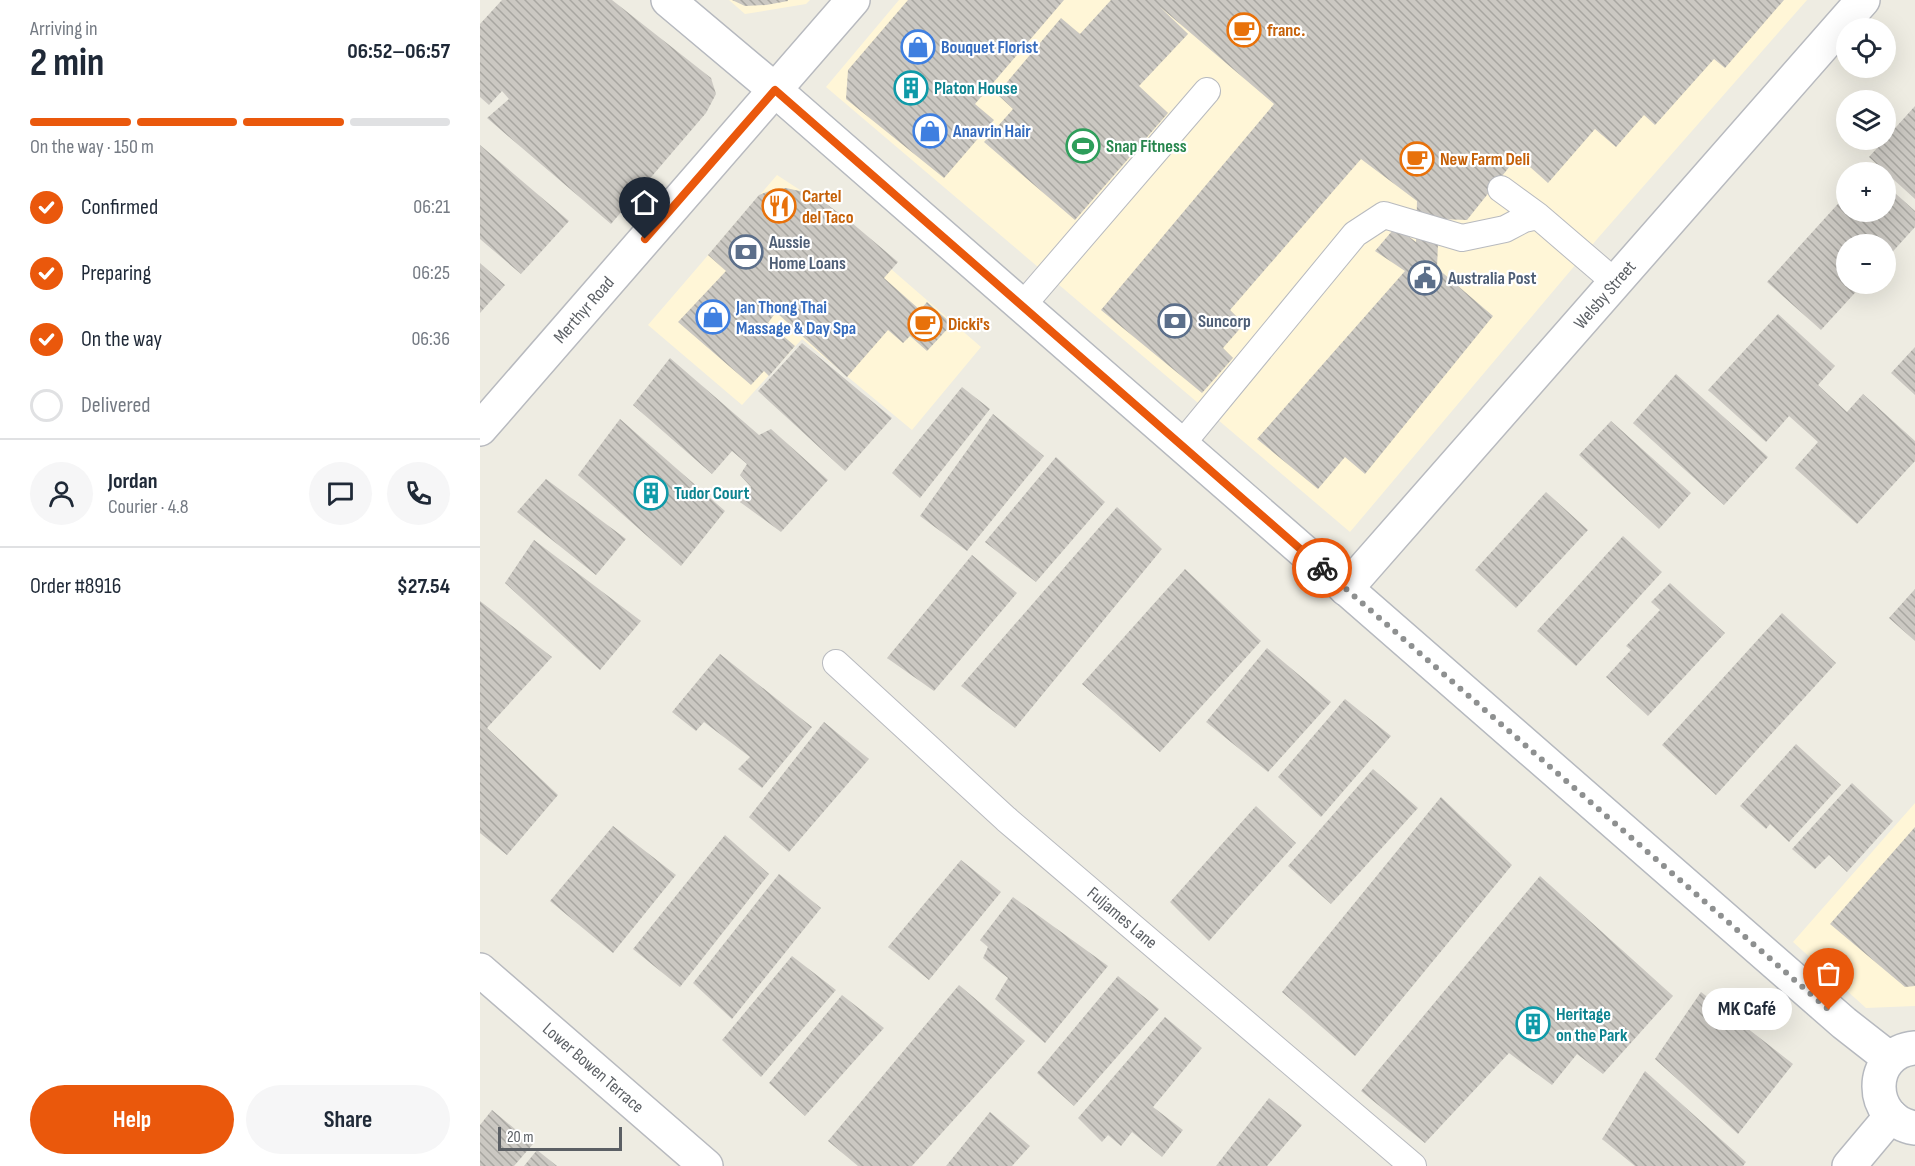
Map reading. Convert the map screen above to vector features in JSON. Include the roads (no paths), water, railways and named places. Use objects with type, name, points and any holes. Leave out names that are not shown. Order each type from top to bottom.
[{"type":"street","points":[[668,0],[775,90],[1844,1023],[1902,1053],[1882,1069],[1879,1094],[1883,1106],[1903,1122],[1849,1166]]},
{"type":"street","name":"Merthyr Road","points":[[485,414],[853,0]]},
{"type":"street","name":"Welsby Street","points":[[1346,589],[1863,0]]},
{"type":"street","name":"Lower Bowen Terrace","points":[[480,970],[706,1166]]},
{"type":"lane","points":[[1022,306],[1207,91]]},
{"type":"lane","points":[[1501,189],[1538,216],[1616,283]]},
{"type":"lane","points":[[1181,445],[1355,234],[1384,215],[1462,238],[1505,229],[1524,219],[1538,216]]},
{"type":"lane","name":"Fuljames Lane","points":[[836,663],[1006,819],[1413,1166]]},
{"type":"place","name":"franc.","points":[[1244,30]]},
{"type":"place","name":"Bouquet Florist","points":[[918,47]]},
{"type":"place","name":"Platon House","points":[[911,88]]},
{"type":"place","name":"Anavrin Hair","points":[[930,131]]},
{"type":"place","name":"Snap Fitness","points":[[1083,146]]},
{"type":"place","name":"New Farm Deli","points":[[1417,159]]},
{"type":"place","name":"Cartel del Taco","points":[[779,206]]},
{"type":"place","name":"Aussie Home Loans","points":[[746,252]]},
{"type":"place","name":"Australia Post","points":[[1425,278]]},
{"type":"place","name":"Jan Thong Thai Massage & Day Spa","points":[[713,317]]},
{"type":"place","name":"Suncorp","points":[[1175,321]]},
{"type":"place","name":"Dicki's","points":[[925,324]]},
{"type":"place","name":"Tudor Court","points":[[651,493]]},
{"type":"place","name":"MK Café","points":[[1829,1010]]},
{"type":"place","name":"Heritage on the Park","points":[[1533,1024]]}]
